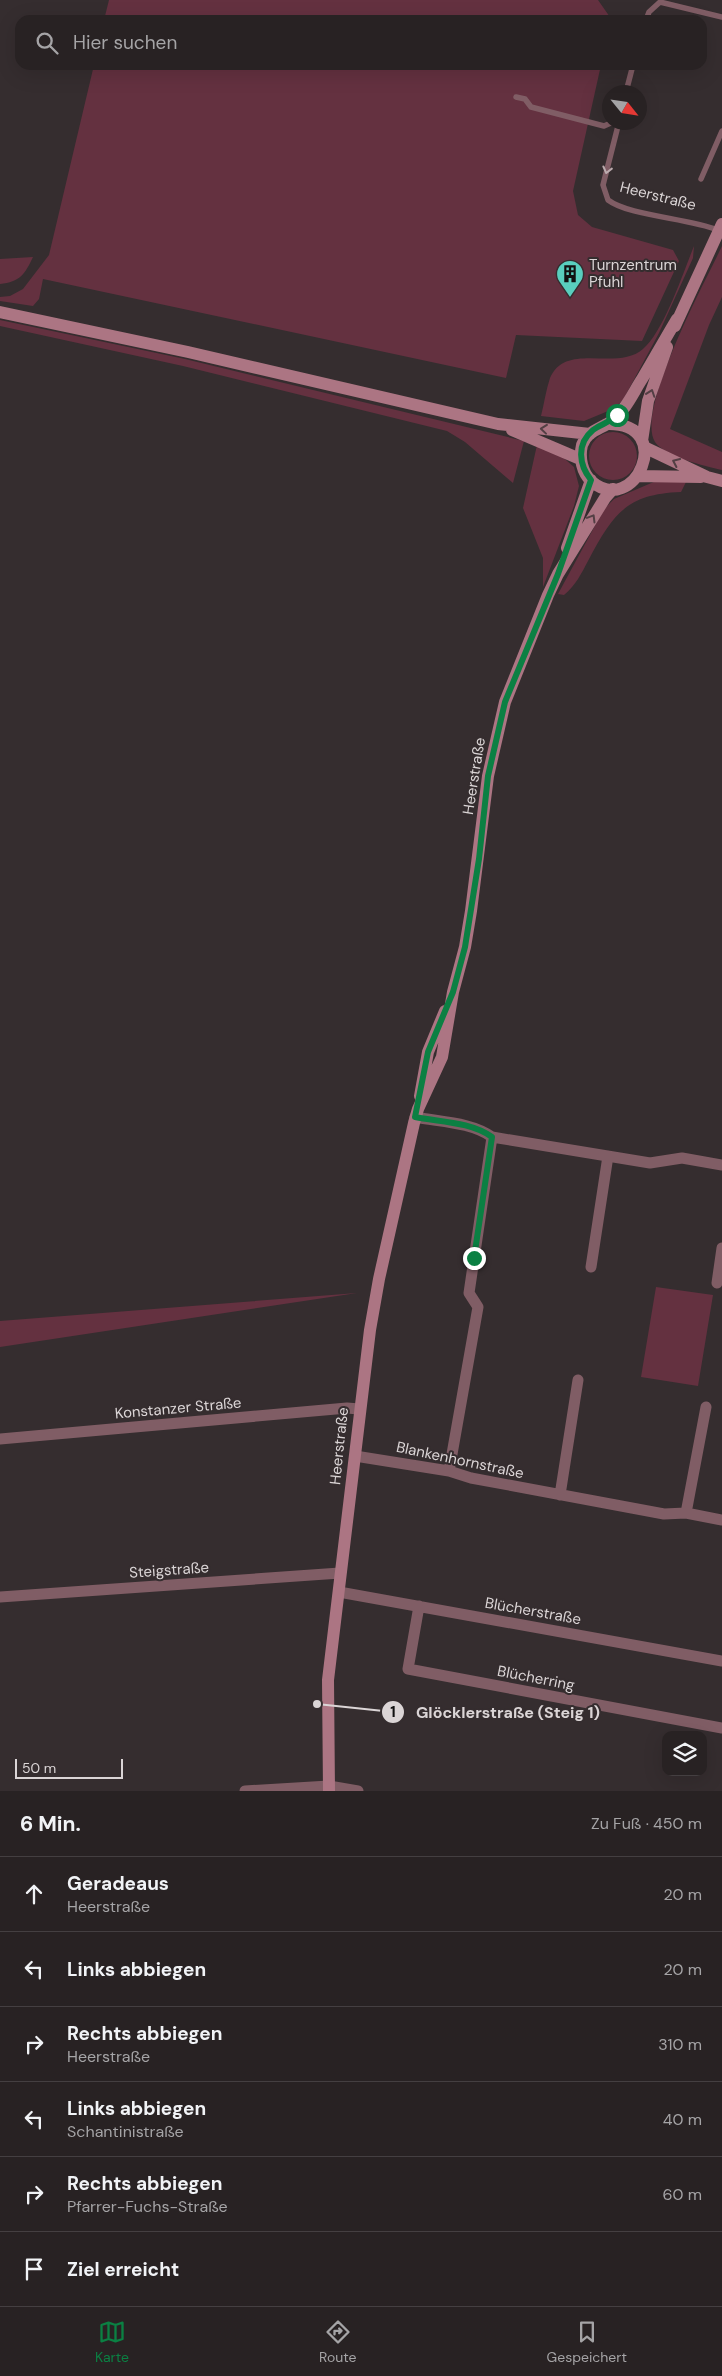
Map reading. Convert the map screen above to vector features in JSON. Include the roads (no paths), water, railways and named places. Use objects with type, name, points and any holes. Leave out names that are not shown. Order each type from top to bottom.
[{"type":"street","name":"Heerstraße","points":[[590,434],[600,426],[608,424],[627,404],[677,319],[720,227]]},
{"type":"street","points":[[0,312],[188,352],[498,424],[590,434],[582,447],[580,459],[584,471],[591,480],[602,487],[613,489],[624,487],[638,476],[645,462],[643,444],[635,432],[625,426],[608,424]]},
{"type":"street","name":"Heerstraße","points":[[643,444],[648,401],[677,319]]},
{"type":"street","points":[[498,424],[580,459]]},
{"type":"street","points":[[643,444],[707,477],[722,481]]},
{"type":"street","points":[[638,476],[707,477]]},
{"type":"street","name":"Heerstraße","points":[[329,1788],[328,1680],[359,1409],[379,1279],[417,1113],[442,1057],[453,992],[465,947],[471,912],[488,776],[505,702],[558,574],[591,480]]},
{"type":"street","name":"Heerstraße","points":[[558,574],[604,498],[613,489]]},
{"type":"street","points":[[417,1113],[483,1131],[492,1137],[650,1163],[682,1158],[722,1165]]},
{"type":"street","points":[[450,1471],[478,1308],[469,1293],[492,1137]]},
{"type":"street","points":[[591,1268],[608,1156]]},
{"type":"street","points":[[717,1283],[722,1248]]},
{"type":"street","points":[[560,1495],[578,1380]]},
{"type":"street","points":[[686,1513],[706,1407]]},
{"type":"street","name":"Konstanzer Straße","points":[[0,1439],[347,1408],[359,1409]]},
{"type":"street","name":"Blankenhornstraße","points":[[355,1456],[450,1471],[471,1478],[664,1514],[686,1513],[722,1520]]},
{"type":"street","name":"Steigstraße","points":[[0,1597],[340,1573]]},
{"type":"street","name":"Blücherstraße","points":[[338,1592],[722,1661]]},
{"type":"street","name":"Blücherring","points":[[419,1606],[408,1669],[722,1728]]},
{"type":"street","points":[[245,1791],[329,1788],[358,1791]]},
{"type":"lane","points":[[648,15],[660,2],[722,17]]},
{"type":"lane","points":[[628,85],[632,70]]},
{"type":"lane","points":[[516,98],[524,99],[531,107],[602,125]]},
{"type":"lane","name":"Heerstraße","points":[[616,130],[603,185],[608,200],[625,208],[720,227]]},
{"type":"lane","points":[[701,179],[722,131]]},
{"type":"place","name":"Turnzentrum Pfuhl","points":[[570,298]]},
{"type":"place","name":"Glöcklerstraße (Steig 1)","points":[[317,1704]]}]
